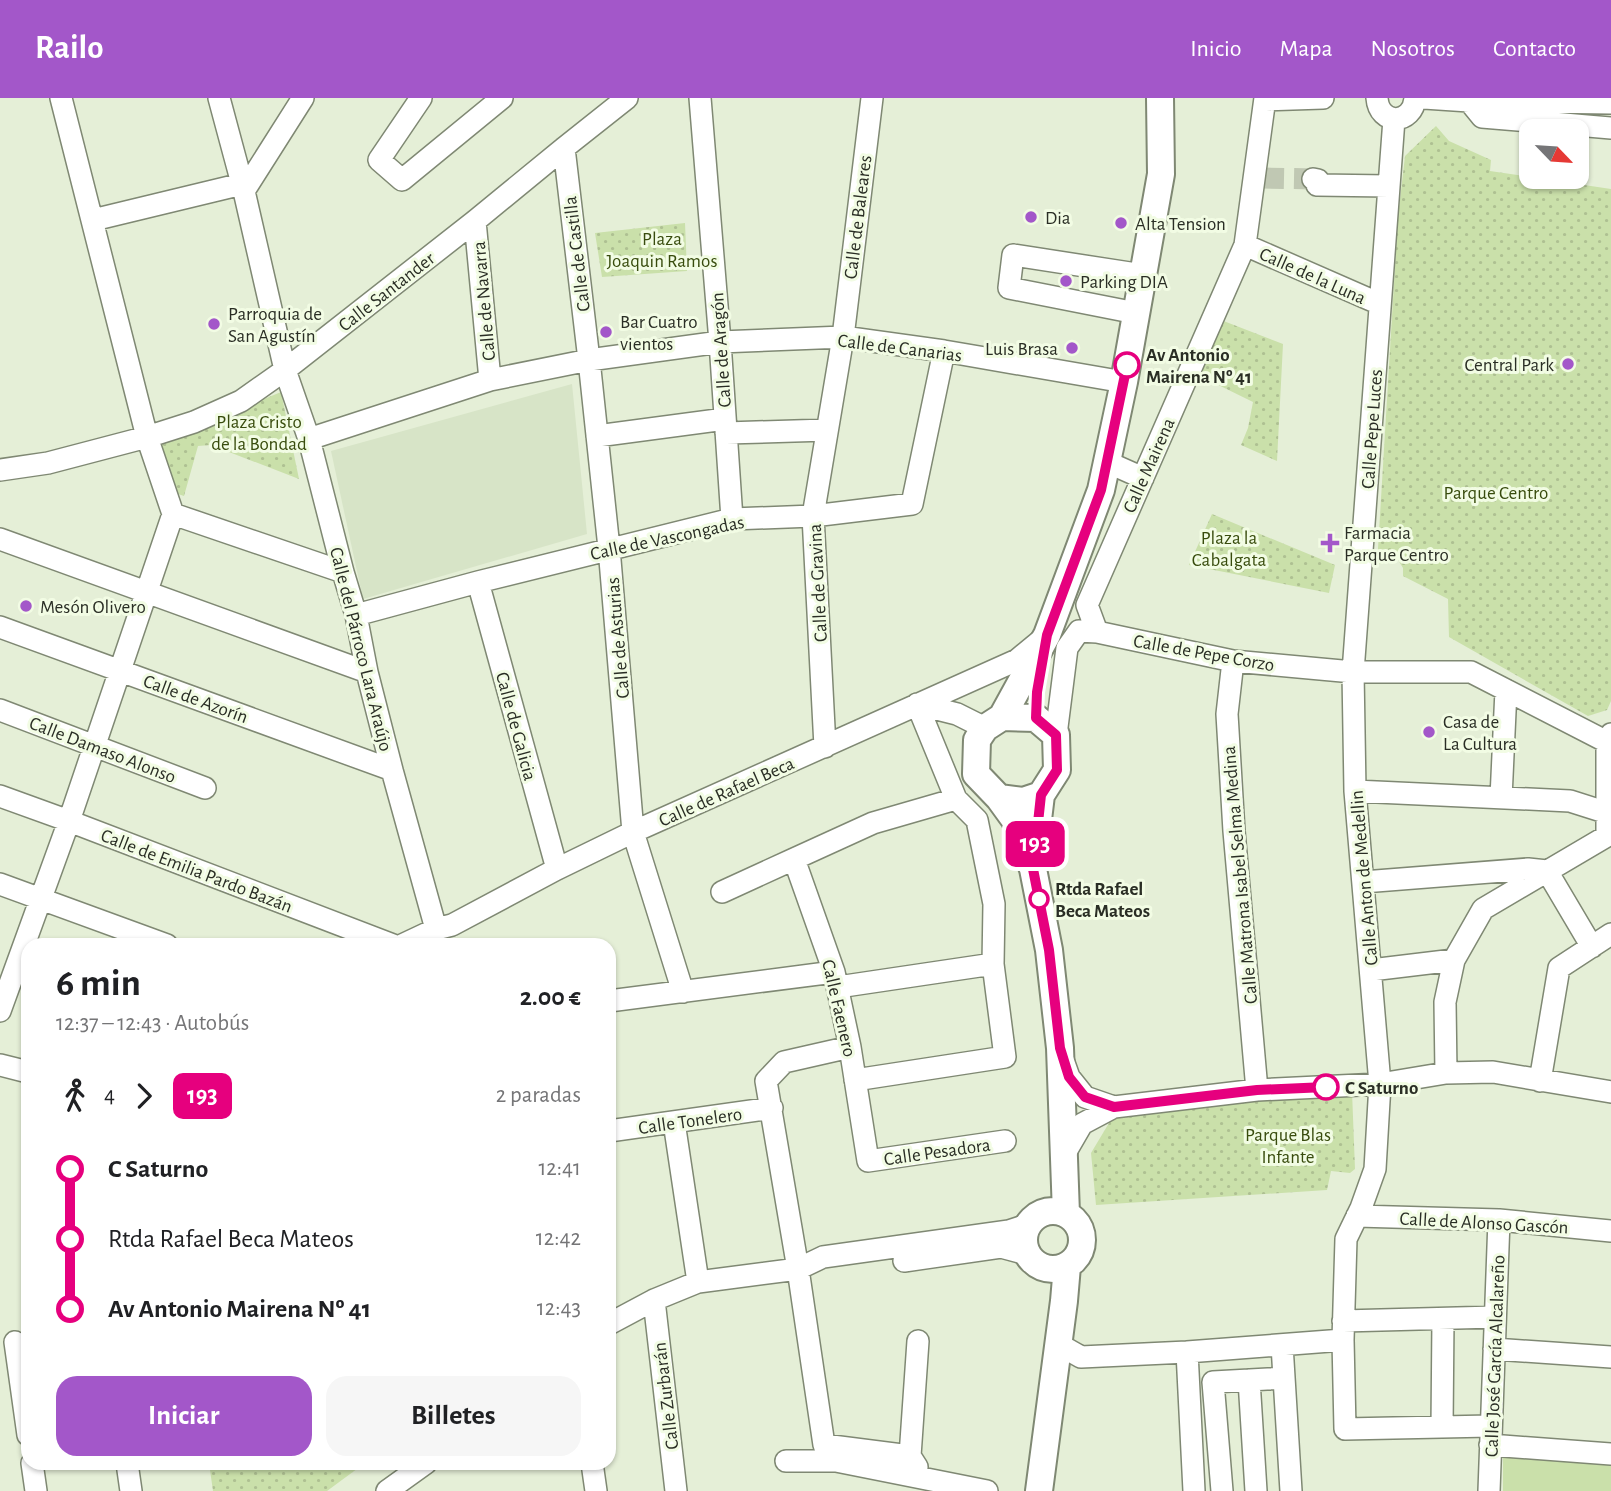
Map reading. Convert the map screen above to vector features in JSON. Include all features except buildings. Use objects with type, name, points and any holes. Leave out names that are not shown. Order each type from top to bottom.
[{"type":"main road","points":[[1033,869],[1041,795],[1057,770],[1037,692],[1047,635],[1101,490],[1124,382],[1161,174],[1160,98]]},
{"type":"main road","points":[[1047,635],[994,722],[978,740],[976,774],[1015,820],[1033,869],[1049,950],[1060,1048],[1066,1214]]},
{"type":"main road","points":[[994,722],[1046,727]]},
{"type":"main road","points":[[999,799],[1023,801],[1041,795]]},
{"type":"main road","points":[[1058,1344],[1049,1287],[1023,1240],[1057,1166],[1062,1117]]},
{"type":"main road","points":[[1032,1220],[1052,1210],[1066,1214],[1078,1225],[1082,1240],[1078,1255],[1067,1266],[1052,1270],[1033,1260]]},
{"type":"main road","points":[[1039,1491],[1067,1266]]},
{"type":"street","points":[[25,938],[69,821],[173,514],[148,437],[61,98]]},
{"type":"street","name":"Calle del Párroco Lara Araújo","points":[[219,98],[243,188],[285,370],[309,439],[356,615],[367,672],[392,770],[449,933]]},
{"type":"street","points":[[93,220],[243,188],[303,98]]},
{"type":"street","points":[[421,98],[379,160],[402,180],[502,98]]},
{"type":"street","name":"Calle Santander","points":[[0,470],[48,463],[148,437],[194,422],[241,401],[285,370],[475,221],[627,98]]},
{"type":"street","name":"Calle de Aragón","points":[[700,98],[732,519]]},
{"type":"street","name":"Calle de Baleares","points":[[843,337],[872,98]]},
{"type":"street","points":[[1266,99],[1323,98]]},
{"type":"street","points":[[1377,98],[1377,106],[1381,112],[1394,119],[1402,118],[1412,111],[1415,98]]},
{"type":"street","points":[[1424,98],[1611,103]]},
{"type":"street","name":"Calle Mairena","points":[[1097,632],[1087,605],[1245,245],[1259,177],[1266,99]]},
{"type":"street","points":[[1469,101],[1482,117],[1611,128]]},
{"type":"street","name":"Calle Pepe Luces","points":[[1353,672],[1394,119]]},
{"type":"street","name":"Calle de Castilla","points":[[564,148],[589,360]]},
{"type":"street","points":[[1315,182],[1389,186]]},
{"type":"street","name":"Calle de Navarra","points":[[475,221],[491,380]]},
{"type":"street","name":"Calle de la Luna","points":[[1245,245],[1380,304]]},
{"type":"street","points":[[1136,313],[1009,288],[1013,255],[1143,275]]},
{"type":"street","name":"Calle de Canarias","points":[[309,439],[491,380],[589,360],[720,342],[843,337],[944,351],[1124,382]]},
{"type":"street","name":"Calle de Gravina","points":[[825,747],[813,516],[843,337]]},
{"type":"street","name":"Calle de Vascongadas","points":[[356,615],[732,519],[813,516],[912,504],[944,351]]},
{"type":"street","name":"Calle de Asturias","points":[[589,360],[610,548],[633,832],[682,992]]},
{"type":"street","points":[[597,436],[726,426],[827,430]]},
{"type":"street","points":[[1107,463],[1143,478]]},
{"type":"street","points":[[173,514],[343,572]]},
{"type":"street","points":[[0,539],[367,672]]},
{"type":"street","name":"Calle de Galicia","points":[[478,582],[557,869]]},
{"type":"street","name":"Calle de Azorín","points":[[0,627],[392,770]]},
{"type":"street","points":[[1046,727],[1067,648],[1079,631],[1097,632]]},
{"type":"street","name":"Calle de Pepe Corzo","points":[[1097,632],[1233,661],[1353,672],[1471,672],[1610,740]]},
{"type":"street","name":"Calle de Rafael Beca","points":[[429,938],[449,933],[557,869],[633,832],[1017,660],[1047,635]]},
{"type":"street","name":"Calle Matrona Isabel Selma Medina","points":[[1233,661],[1227,714],[1234,831],[1257,1090]]},
{"type":"street","name":"Calle Anton de Medellin","points":[[1353,672],[1356,791],[1380,1084],[1375,1169],[1346,1239],[1343,1331],[1345,1429],[1442,1427]]},
{"type":"street","points":[[1501,798],[1506,690]]},
{"type":"street","points":[[918,704],[994,722]]},
{"type":"street","points":[[855,1080],[1005,1057],[993,964],[994,904],[977,820],[956,799],[918,704]]},
{"type":"street","name":"Calle Damaso Alonso","points":[[0,710],[205,788]]},
{"type":"street","points":[[1446,1073],[1445,1002],[1454,960],[1483,908],[1607,836],[1610,740]]},
{"type":"street","points":[[1356,791],[1570,801],[1609,813]]},
{"type":"street","name":"Calle de Emilia Pardo Bazán","points":[[0,796],[375,938]]},
{"type":"street","points":[[722,892],[873,823],[956,799]]},
{"type":"street","name":"Calle Faenero","points":[[794,859],[836,979],[868,1161]]},
{"type":"street","points":[[1363,882],[1528,869],[1547,871]]},
{"type":"street","points":[[1547,871],[1592,947]]},
{"type":"street","points":[[0,884],[148,938]]},
{"type":"street","points":[[1540,1081],[1559,968],[1611,934]]},
{"type":"street","points":[[0,1011],[21,948]]},
{"type":"street","points":[[1371,971],[1454,960]]},
{"type":"street","points":[[616,1000],[836,979],[889,979],[993,964]]},
{"type":"street","points":[[850,1047],[784,1062],[766,1081],[824,1444],[910,1456]]},
{"type":"street","points":[[1060,1048],[1069,1077],[1085,1097],[1114,1107]]},
{"type":"street","points":[[0,1065],[21,1070]]},
{"type":"street","points":[[1065,1155],[1082,1124],[1114,1107],[1257,1090],[1380,1084],[1446,1073],[1493,1073],[1611,1091]]},
{"type":"street","name":"Calle Tonelero","points":[[616,1129],[772,1108]]},
{"type":"street","points":[[674,1122],[698,1282]]},
{"type":"street","name":"Calle Pesadora","points":[[868,1161],[1005,1141]]},
{"type":"street","name":"Calle de Alonso Gascón","points":[[1357,1216],[1499,1220],[1611,1231]]},
{"type":"street","points":[[798,1269],[823,1257],[1009,1231],[1032,1220]]},
{"type":"street","name":"Calle José García Alcalareño","points":[[1489,1491],[1499,1220]]},
{"type":"street","points":[[616,1320],[654,1300],[698,1282],[798,1269],[821,1272],[1001,1247],[1033,1260]]},
{"type":"street","name":"Calle Zurbarán","points":[[654,1300],[676,1491]]},
{"type":"street","points":[[1058,1344],[1081,1357],[1188,1352],[1282,1345],[1343,1331],[1443,1319],[1495,1317]]},
{"type":"street","points":[[1443,1319],[1442,1427],[1611,1454]]},
{"type":"street","points":[[918,1341],[910,1456],[923,1478]]},
{"type":"street","points":[[14,1342],[21,1388]]},
{"type":"street","points":[[1282,1345],[1291,1491]]},
{"type":"street","points":[[1494,1349],[1611,1357]]},
{"type":"street","points":[[1188,1352],[1194,1491]]},
{"type":"street","points":[[1222,1491],[1213,1382],[1284,1378]]},
{"type":"street","points":[[1248,1380],[1256,1491]]},
{"type":"street","points":[[786,1461],[836,1461],[890,1481],[923,1478],[987,1491]]},
{"type":"street","points":[[33,1470],[36,1491]]},
{"type":"street","points":[[128,1470],[131,1491]]},
{"type":"street","points":[[387,1491],[417,1470]]},
{"type":"street","points":[[593,1470],[596,1491]]},
{"type":"shaded area","points":[[572,384],[587,534],[363,599],[331,451]]},
{"type":"green space","name":"Parque Centro","points":[[1436,126],[1449,141],[1491,160],[1490,171],[1519,175],[1519,189],[1589,189],[1589,186],[1611,189],[1611,701],[1607,710],[1588,716],[1449,637],[1448,599],[1403,576],[1403,568],[1397,558],[1377,565],[1398,217],[1405,156]]},
{"type":"green space","name":"Plaza Joaquin Ramos","points":[[685,223],[687,271],[602,277],[595,233]]},
{"type":"green space","points":[[1221,320],[1283,344],[1277,461],[1241,445],[1248,428],[1253,402],[1198,375]]},
{"type":"green space","name":"Plaza Cristo de la Bondad","points":[[281,392],[299,479],[211,445],[198,446],[184,496],[172,492],[161,442]]},
{"type":"green space","name":"Plaza la Cabalgata","points":[[1212,514],[1335,565],[1329,593],[1189,565]]},
{"type":"green space","name":"Parque Blas Infante","points":[[1352,1091],[1355,1169],[1350,1173],[1331,1171],[1327,1190],[1096,1205],[1091,1153],[1115,1113]]},
{"type":"green space","points":[[1503,1455],[1611,1464],[1611,1491],[1503,1491]]},
{"type":"green space","points":[[210,1470],[356,1470],[327,1491],[213,1491]]},
{"type":"tunnel","points":[[1263,178],[1313,179]]},
{"type":"bus line","name":"193","points":[[1127,365],[1101,490],[1047,635],[1037,692],[1036,718],[1056,735],[1057,770],[1041,795],[1033,869],[1049,950],[1060,1048],[1069,1077],[1085,1097],[1114,1107],[1257,1090],[1326,1087]]},
{"type":"place","name":"Dia","points":[[1031,217]]},
{"type":"place","name":"Alta Tension","points":[[1121,223]]},
{"type":"place","name":"Parking DIA","points":[[1066,281]]},
{"type":"place","name":"Parroquia de San Agustín","points":[[214,324]]},
{"type":"place","name":"Bar Cuatro vientos","points":[[606,332]]},
{"type":"place","name":"Luis Brasa","points":[[1072,348]]},
{"type":"place","name":"Central Park","points":[[1568,364]]},
{"type":"place","name":"Av Antonio Mairena Nº 41","points":[[1127,365]]},
{"type":"place","name":"Farmacia Parque Centro","points":[[1330,543]]},
{"type":"place","name":"Mesón Olivero","points":[[26,606]]},
{"type":"place","name":"Casa de La Cultura","points":[[1429,732]]},
{"type":"place","name":"Rtda Rafael Beca Mateos","points":[[1039,899]]},
{"type":"place","name":"C Saturno","points":[[1326,1087]]}]
